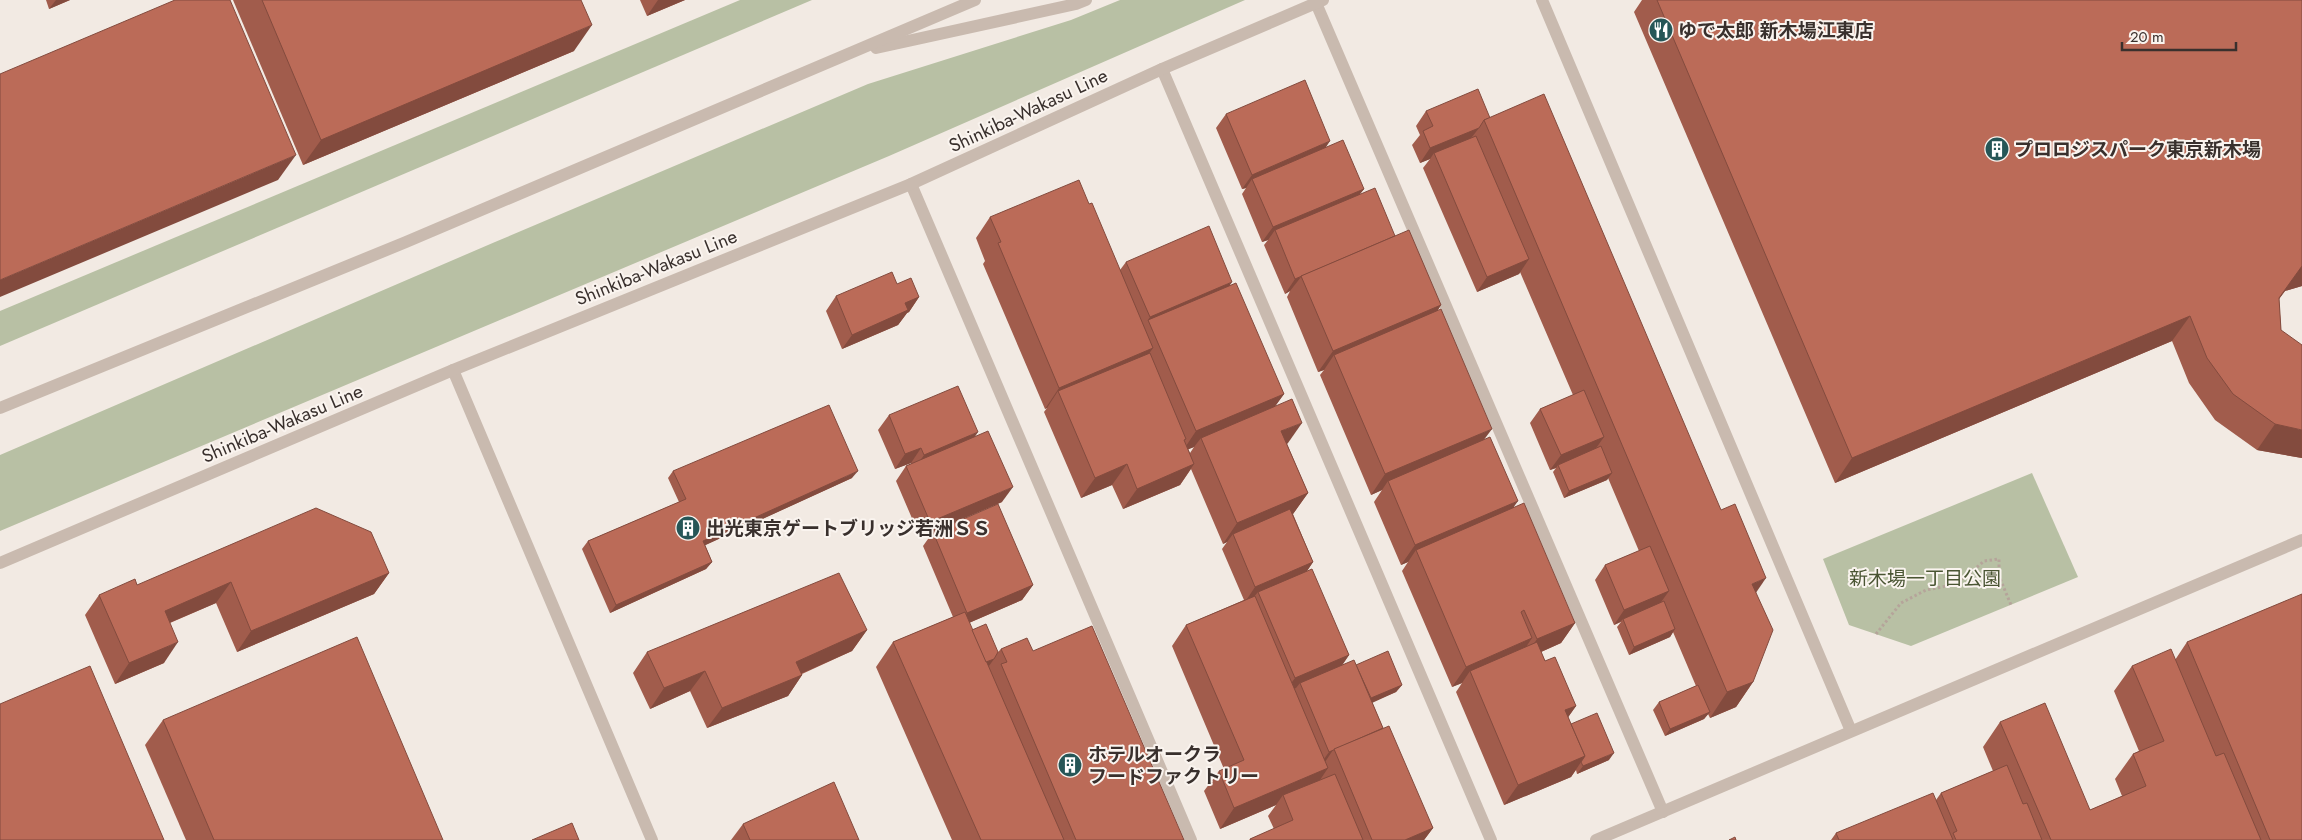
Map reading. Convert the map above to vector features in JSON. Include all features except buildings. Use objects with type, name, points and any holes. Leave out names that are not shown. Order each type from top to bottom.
[{"type":"street","points":[[0,408],[406,242],[975,0]]},
{"type":"street","points":[[844,56],[1076,4],[1086,0]]},
{"type":"street","points":[[1542,0],[1851,731]]},
{"type":"street","points":[[1320,1],[1662,812]]},
{"type":"street","name":"Shinkiba-Wakasu Line","points":[[0,563],[453,370],[911,184],[1162,69],[1320,1]]},
{"type":"street","points":[[1162,69],[1491,840]]},
{"type":"street","points":[[911,184],[1191,840]]},
{"type":"street","points":[[453,370],[652,840]]},
{"type":"street","points":[[1596,840],[2302,540]]},
{"type":"path","points":[[1876,634],[1901,603],[1926,590],[1948,586],[1960,580],[1984,561],[1999,559],[1999,576],[2011,605]]},
{"type":"green space","points":[[740,0],[812,0],[0,346],[0,311]]},
{"type":"green space","points":[[1120,0],[1245,0],[889,156],[0,531],[0,455],[868,84],[1071,20]]},
{"type":"green space","name":"新木場一丁目公園","points":[[2032,473],[2078,577],[1911,646],[1849,625],[1823,559]]},
{"type":"place","name":"ゆで太郎 新木場江東店","points":[[1661,30]]},
{"type":"place","name":"プロロジスパーク東京新木場","points":[[1997,149]]},
{"type":"place","name":"出光東京ゲートブリッジ若洲ＳＳ","points":[[688,528]]},
{"type":"place","name":"ホテルオークラ フードファクトリー","points":[[1070,765]]}]
